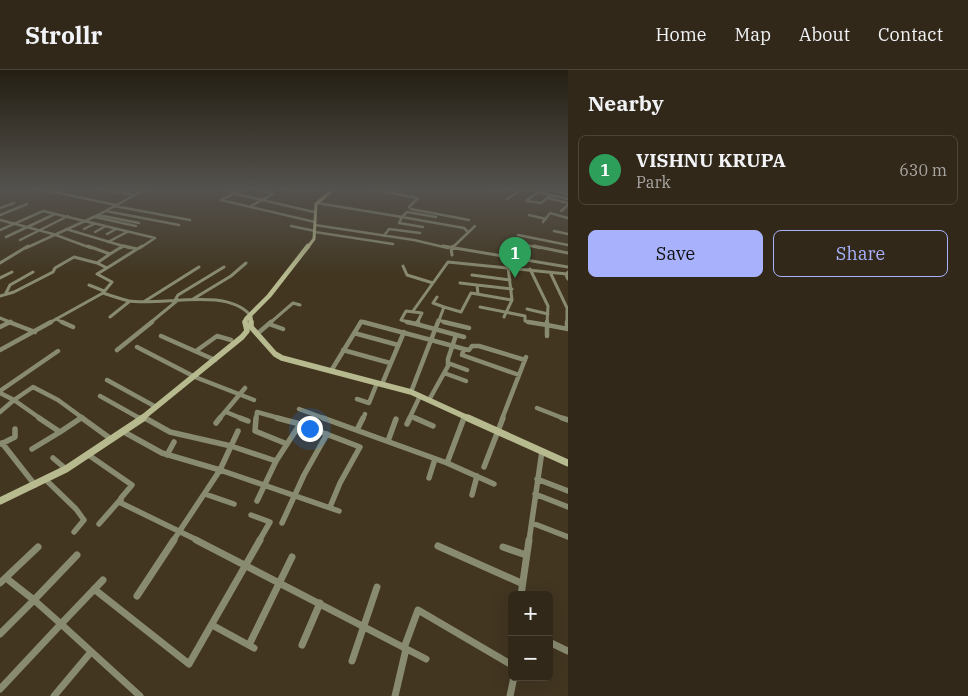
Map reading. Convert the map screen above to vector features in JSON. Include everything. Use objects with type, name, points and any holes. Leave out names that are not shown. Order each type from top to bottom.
[{"type":"street","points":[[0,230],[29,217]]},
{"type":"street","points":[[6,237],[49,217]]},
{"type":"street","points":[[20,240],[65,217]]},
{"type":"street","points":[[0,350],[104,292],[112,282],[97,274],[155,238],[83,222],[71,217]]},
{"type":"street","points":[[0,263],[32,244],[93,217]]},
{"type":"street","points":[[94,217],[135,226],[139,223],[113,217]]},
{"type":"street","points":[[142,217],[180,225]]},
{"type":"street","points":[[175,217],[190,220]]},
{"type":"street","points":[[286,217],[315,227],[393,244]]},
{"type":"street","points":[[0,501],[67,470],[90,456],[124,432],[215,360],[247,331],[245,323],[250,315],[269,296],[314,239],[314,217]]},
{"type":"street","points":[[381,242],[388,229],[392,229],[399,223],[402,217]]},
{"type":"street","points":[[403,217],[464,228],[468,232]]},
{"type":"street","points":[[456,217],[469,220]]},
{"type":"street","points":[[538,217],[546,219]]},
{"type":"street","points":[[543,222],[546,219]]},
{"type":"street","points":[[0,222],[5,221],[53,234],[110,254]]},
{"type":"street","points":[[399,223],[423,227]]},
{"type":"street","points":[[84,229],[94,224]]},
{"type":"street","points":[[95,232],[104,226]]},
{"type":"street","points":[[291,226],[384,235],[463,251],[469,252],[471,250],[568,266]]},
{"type":"street","points":[[451,248],[475,226]]},
{"type":"street","points":[[66,229],[137,250]]},
{"type":"street","points":[[107,234],[116,229]]},
{"type":"street","points":[[392,229],[420,233]]},
{"type":"street","points":[[554,231],[568,234]]},
{"type":"street","points":[[108,242],[127,232]]},
{"type":"street","points":[[518,235],[568,246]]},
{"type":"street","points":[[458,242],[463,251]]},
{"type":"street","points":[[517,243],[568,253]]},
{"type":"street","points":[[97,263],[123,246]]},
{"type":"street","points":[[451,248],[452,255]]},
{"type":"street","points":[[0,296],[14,292],[53,272],[55,268],[74,257],[97,263],[107,268]]},
{"type":"street","points":[[413,311],[448,262],[530,269],[568,276]]},
{"type":"street","points":[[192,300],[231,276],[246,263]]},
{"type":"street","points":[[403,266],[406,275],[433,283]]},
{"type":"street","points":[[144,301],[199,267]]},
{"type":"street","points":[[117,350],[177,300],[178,295],[224,267]]},
{"type":"street","points":[[504,317],[512,300],[508,267]]},
{"type":"street","points":[[530,269],[548,306],[547,336]]},
{"type":"street","points":[[0,278],[12,272]]},
{"type":"street","points":[[6,293],[10,285],[33,272]]},
{"type":"street","points":[[524,321],[568,329],[566,300],[550,272]]},
{"type":"street","points":[[472,275],[510,280]]},
{"type":"street","points":[[460,282],[512,289]]},
{"type":"street","points":[[89,285],[130,301],[192,300],[238,304],[250,315],[251,327],[275,354],[282,358],[411,392],[568,463]]},
{"type":"street","points":[[477,285],[478,294]]},
{"type":"street","points":[[437,297],[433,303],[461,312],[471,293],[512,300]]},
{"type":"street","points":[[110,317],[130,301]]},
{"type":"street","points":[[257,334],[293,303],[300,305]]},
{"type":"street","points":[[411,392],[444,306]]},
{"type":"street","points":[[480,307],[525,316],[523,328]]},
{"type":"street","points":[[527,309],[548,314]]},
{"type":"street","points":[[416,325],[422,313],[406,311],[401,320],[416,325],[464,338]]},
{"type":"street","points":[[0,318],[35,332]]},
{"type":"street","points":[[56,319],[73,327]]},
{"type":"street","points":[[438,320],[469,328]]},
{"type":"street","points":[[0,327],[11,321]]},
{"type":"street","points":[[331,371],[360,321],[464,349],[469,350],[472,346],[479,346],[525,358],[499,432],[484,467]]},
{"type":"street","points":[[269,324],[283,330]]},
{"type":"street","points":[[357,399],[369,403],[404,332]]},
{"type":"street","points":[[354,333],[398,345]]},
{"type":"street","points":[[430,400],[444,374],[456,335]]},
{"type":"street","points":[[161,336],[215,360]]},
{"type":"street","points":[[196,351],[216,336],[230,340]]},
{"type":"street","points":[[138,347],[195,377],[254,400]]},
{"type":"street","points":[[464,349],[462,355],[519,374]]},
{"type":"street","points":[[343,350],[390,363]]},
{"type":"street","points":[[58,351],[0,392],[60,432]]},
{"type":"street","points":[[448,362],[467,370]]},
{"type":"street","points":[[444,374],[466,381]]},
{"type":"street","points":[[107,380],[156,407]]},
{"type":"street","points":[[0,412],[33,387],[58,400],[113,440]]},
{"type":"street","points":[[216,423],[245,388]]},
{"type":"street","points":[[100,396],[170,432],[231,446],[276,461]]},
{"type":"street","points":[[407,424],[420,396]]},
{"type":"street","points":[[537,408],[568,420]]},
{"type":"street","points":[[299,409],[447,463],[494,484]]},
{"type":"street","points":[[226,412],[248,421]]},
{"type":"street","points":[[287,444],[255,432],[257,412],[300,424],[360,447],[340,483],[330,508]]},
{"type":"street","points":[[357,430],[365,414]]},
{"type":"street","points":[[411,416],[433,426]]},
{"type":"street","points":[[447,463],[465,416]]},
{"type":"street","points":[[32,449],[82,417]]},
{"type":"street","points":[[388,441],[396,419]]},
{"type":"street","points":[[257,500],[276,461],[300,424]]},
{"type":"street","points":[[15,428],[15,437],[1,444],[12,453],[26,477],[35,485]]},
{"type":"street","points":[[137,596],[181,532],[220,470],[238,431]]},
{"type":"street","points":[[124,432],[167,454],[339,510]]},
{"type":"street","points":[[282,524],[327,434]]},
{"type":"street","points":[[167,454],[174,442]]},
{"type":"street","points":[[521,591],[542,451]]},
{"type":"street","points":[[90,456],[132,485],[99,524]]},
{"type":"street","points":[[53,458],[67,470]]},
{"type":"street","points":[[429,478],[435,459]]},
{"type":"street","points":[[472,495],[477,476]]},
{"type":"street","points":[[537,479],[568,491]]},
{"type":"street","points":[[46,480],[67,502],[76,506],[84,520],[74,532]]},
{"type":"street","points":[[205,494],[234,504]]},
{"type":"street","points":[[535,494],[568,507]]},
{"type":"street","points":[[120,500],[121,503],[181,532],[426,659]]},
{"type":"street","points":[[94,589],[189,664],[270,522],[251,515]]},
{"type":"street","points":[[532,523],[568,537]]},
{"type":"street","points":[[438,546],[521,582]]},
{"type":"street","points":[[0,583],[38,547]]},
{"type":"street","points":[[503,548],[526,555]]},
{"type":"street","points":[[0,634],[77,555]]},
{"type":"street","points":[[212,625],[252,647],[292,557]]},
{"type":"street","points":[[6,578],[34,600],[140,696]]},
{"type":"street","points":[[0,689],[103,580]]},
{"type":"street","points":[[352,661],[378,587]]},
{"type":"street","points":[[302,645],[320,604]]},
{"type":"street","points":[[395,696],[405,648],[418,610],[508,663]]},
{"type":"street","points":[[553,644],[568,651]]},
{"type":"street","points":[[54,696],[91,652]]},
{"type":"street","points":[[510,696],[513,681]]},
{"type":"place","name":"VISHNU KRUPA","points":[[515,278]]}]
